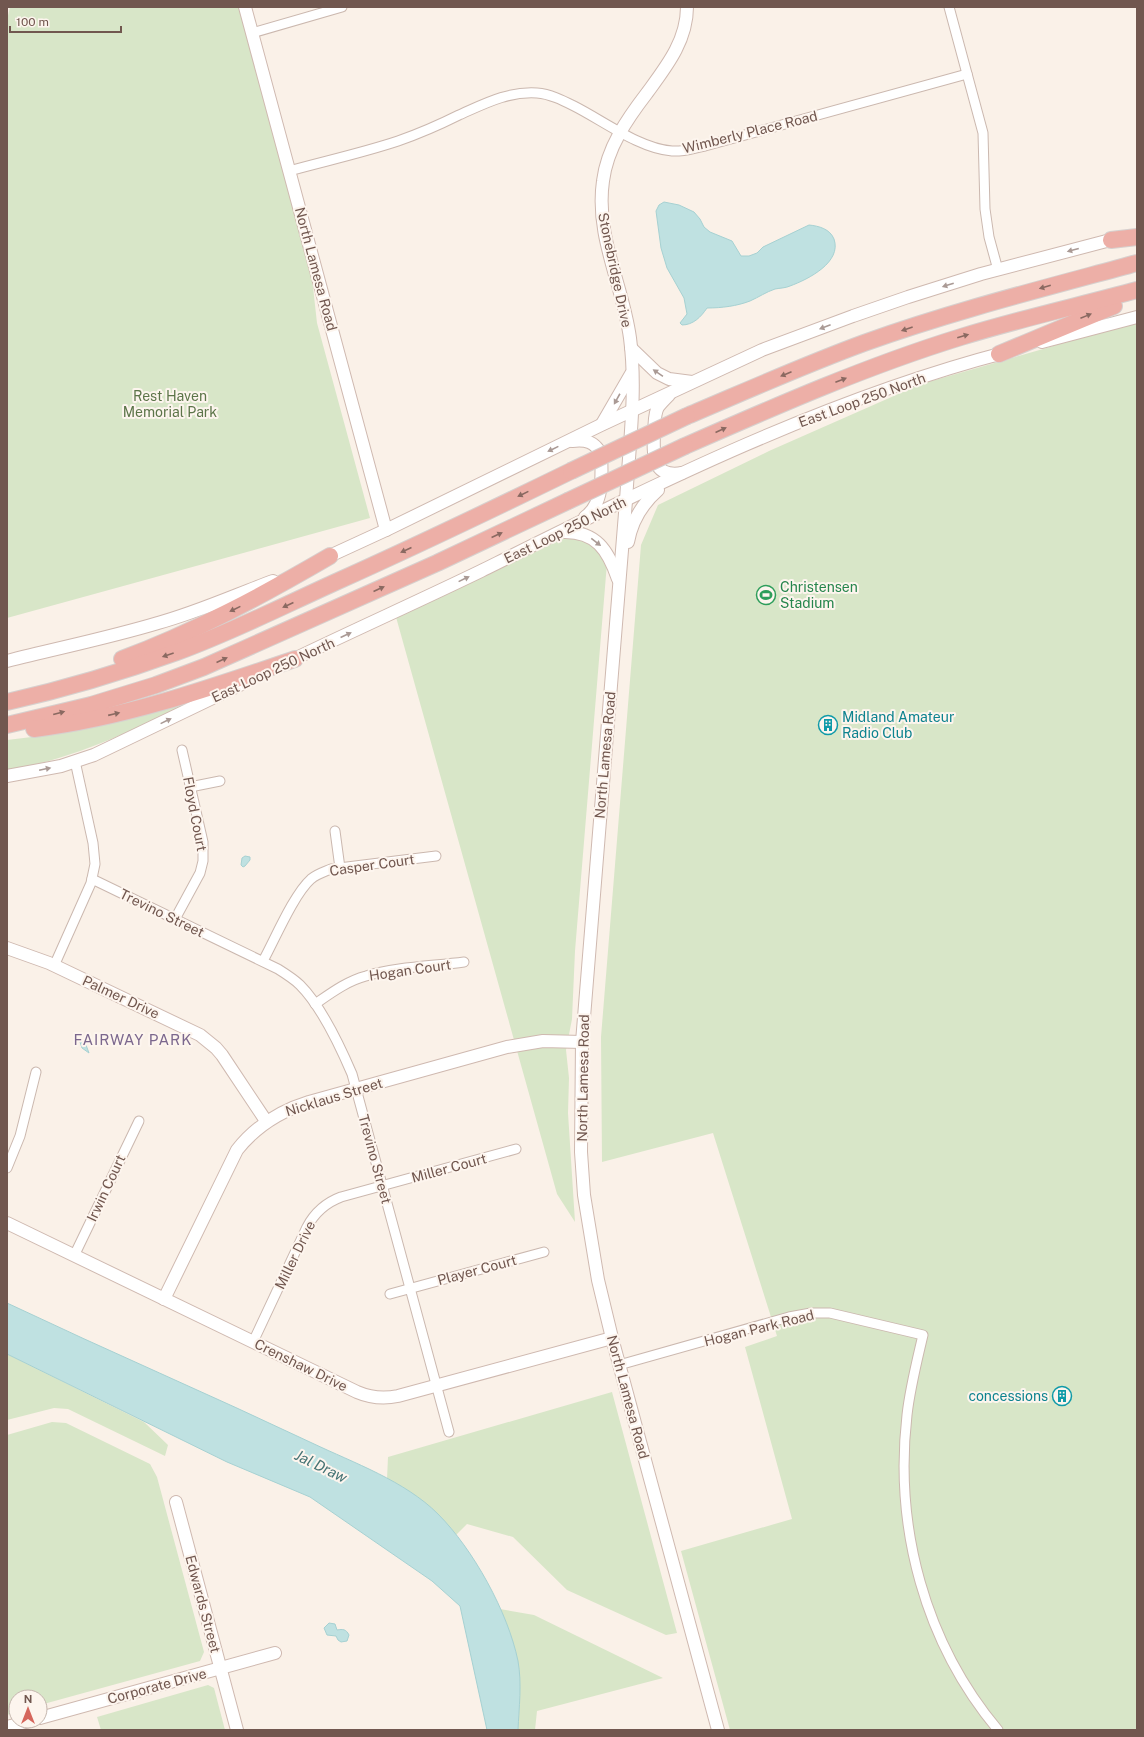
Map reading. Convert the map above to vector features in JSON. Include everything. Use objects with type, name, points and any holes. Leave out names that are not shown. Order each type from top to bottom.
[{"type":"highway","points":[[1111,240],[1137,237]]},
{"type":"highway","points":[[7,702],[52,692],[178,651],[224,633],[451,530],[688,416],[797,369],[870,341],[936,319],[1137,263]]},
{"type":"highway","points":[[7,725],[91,705],[156,685],[204,667],[437,563],[685,446],[818,388],[916,352],[962,337],[1137,290]]},
{"type":"highway","points":[[999,354],[1090,315],[1137,300]]},
{"type":"highway","points":[[7,696],[80,675],[156,646],[244,605],[330,556]]},
{"type":"highway","points":[[7,732],[77,722],[146,707],[295,659]]},
{"type":"main road","name":"North Lamesa Road","points":[[245,7],[386,530]]},
{"type":"main road","name":"Stonebridge Drive","points":[[632,411],[631,348],[626,316],[610,260],[601,211],[604,173],[613,146],[621,132],[675,54],[685,24],[687,7]]},
{"type":"main road","points":[[7,661],[87,643],[188,613],[277,580],[386,530],[601,425],[762,350],[846,318],[908,297],[998,270],[1137,233]]},
{"type":"main road","name":"East Loop 250 North","points":[[7,776],[61,766],[123,742],[295,659],[395,613],[560,532],[764,437],[848,403],[920,378],[999,354],[1137,317]]},
{"type":"main road","points":[[631,348],[657,373],[669,379],[694,382]]},
{"type":"main road","points":[[601,425],[631,373]]},
{"type":"main road","points":[[680,388],[670,394],[658,408],[656,415],[653,455],[657,466],[668,473],[673,474],[684,472],[700,466]]},
{"type":"main road","name":"North Lamesa Road","points":[[632,411],[582,1042],[581,1152],[584,1195],[598,1280],[619,1365],[718,1730]]},
{"type":"main road","points":[[560,532],[589,515],[595,508],[599,499],[601,454],[593,443],[581,440],[569,441]]},
{"type":"main road","points":[[619,582],[630,535],[640,509],[649,498],[675,478]]},
{"type":"main road","points":[[560,532],[580,533],[588,536],[600,544],[608,555],[619,582]]},
{"type":"main road","name":"Palmer Drive","points":[[7,948],[54,966],[192,1031],[206,1040],[222,1054],[266,1121]]},
{"type":"main road","name":"Nicklaus Street","points":[[164,1299],[237,1150],[247,1138],[266,1121],[295,1106],[507,1047],[543,1041],[582,1042]]},
{"type":"main road","name":"Crenshaw Drive","points":[[7,1223],[368,1396],[393,1397],[612,1338]]},
{"type":"main road","name":"Edwards Street","points":[[176,1502],[237,1730]]},
{"type":"main road","name":"Corporate Drive","points":[[48,1716],[275,1653]]},
{"type":"street","points":[[252,32],[342,7]]},
{"type":"street","points":[[949,7],[983,133],[985,209],[989,238],[998,270]]},
{"type":"street","name":"Wimberly Place Road","points":[[289,171],[396,142],[493,99],[522,94],[537,93],[554,97],[585,111],[636,140],[671,151],[690,150],[967,74]]},
{"type":"street","name":"Floyd Court","points":[[175,919],[200,873],[203,861],[203,842],[182,750]]},
{"type":"street","points":[[54,966],[92,879],[95,864],[95,853],[75,761]]},
{"type":"street","points":[[190,787],[220,781]]},
{"type":"street","points":[[335,831],[340,868]]},
{"type":"street","name":"Casper Court","points":[[263,961],[302,889],[316,875],[331,869],[436,856]]},
{"type":"street","name":"Trevino Street","points":[[92,879],[263,961],[291,977],[301,986],[315,1004],[342,1050],[356,1089],[449,1432]]},
{"type":"street","name":"Hogan Court","points":[[315,1004],[336,990],[366,976],[385,972],[464,962]]},
{"type":"street","points":[[7,1168],[20,1136],[36,1072]]},
{"type":"street","name":"Irwin Court","points":[[74,1256],[139,1121]]},
{"type":"street","name":"Miller Court","points":[[382,1186],[516,1149]]},
{"type":"street","name":"Miller Drive","points":[[253,1342],[312,1217],[326,1204],[334,1200],[382,1186]]},
{"type":"street","name":"Player Court","points":[[390,1294],[544,1252]]},
{"type":"street","name":"Hogan Park Road","points":[[619,1365],[789,1317],[811,1313],[830,1313],[923,1335],[909,1399],[905,1446],[904,1490],[911,1544],[923,1594],[931,1617],[949,1656],[976,1702],[998,1730]]},
{"type":"green space","name":"Rest Haven Memorial Park","points":[[10,7],[240,7],[310,260],[317,323],[370,518],[7,618],[7,20]]},
{"type":"green space","points":[[1137,322],[1137,1730],[730,1730],[681,1551],[792,1519],[745,1347],[777,1336],[713,1133],[602,1162],[601,1037],[641,545],[658,505],[769,451],[921,384],[1050,347],[1085,335]]},
{"type":"green space","points":[[567,537],[578,538],[599,548],[607,563],[575,951],[572,1019],[566,1050],[569,1078],[568,1113],[575,1222],[557,1194],[396,617]]},
{"type":"green space","points":[[205,696],[133,730],[84,750],[33,765],[7,770],[7,740],[40,736]]},
{"type":"green space","points":[[7,1354],[144,1422],[168,1445],[165,1456],[68,1409],[54,1408],[7,1420]]},
{"type":"green space","points":[[612,1392],[677,1633],[666,1635],[567,1590],[513,1537],[467,1524],[456,1535],[438,1514],[387,1479],[388,1457]]},
{"type":"green space","points":[[52,1422],[66,1423],[150,1464],[157,1477],[204,1652],[200,1661],[48,1703],[48,1689],[8,1689],[7,1715],[7,1435]]},
{"type":"green space","points":[[500,1609],[534,1615],[663,1678],[537,1711],[535,1730],[518,1730],[520,1687],[518,1662]]},
{"type":"green space","points":[[208,1685],[214,1688],[225,1730],[101,1730],[97,1717]]},
{"type":"water","points":[[664,202],[679,205],[694,212],[704,227],[710,232],[732,241],[741,256],[749,256],[757,253],[763,247],[809,225],[817,226],[827,230],[830,233],[834,239],[835,247],[833,255],[829,262],[822,268],[798,283],[775,289],[740,304],[707,308],[696,320],[690,324],[682,325],[680,323],[687,314],[684,298],[667,268],[661,248],[656,211],[659,205]]},
{"type":"water","points":[[245,856],[250,857],[250,860],[243,867],[241,865],[242,858]]},
{"type":"water","points":[[79,1039],[86,1045],[89,1053],[82,1048]]},
{"type":"water","name":"Jal Draw","points":[[7,1303],[362,1466],[395,1482],[425,1502],[451,1528],[464,1545],[498,1602],[513,1642],[518,1661],[520,1696],[518,1730],[487,1730],[460,1606],[432,1581],[310,1497],[227,1462],[7,1354]]},
{"type":"water","points":[[329,1623],[335,1624],[337,1630],[347,1632],[349,1635],[347,1641],[341,1642],[336,1636],[327,1635],[324,1628]]},
{"type":"place","name":"Christensen Stadium","points":[[766,595]]},
{"type":"place","name":"Midland Amateur Radio Club","points":[[828,725]]},
{"type":"place","name":"concessions","points":[[1062,1396]]},
{"type":"district","name":"FAIRWAY PARK","points":[[133,1039]]}]
